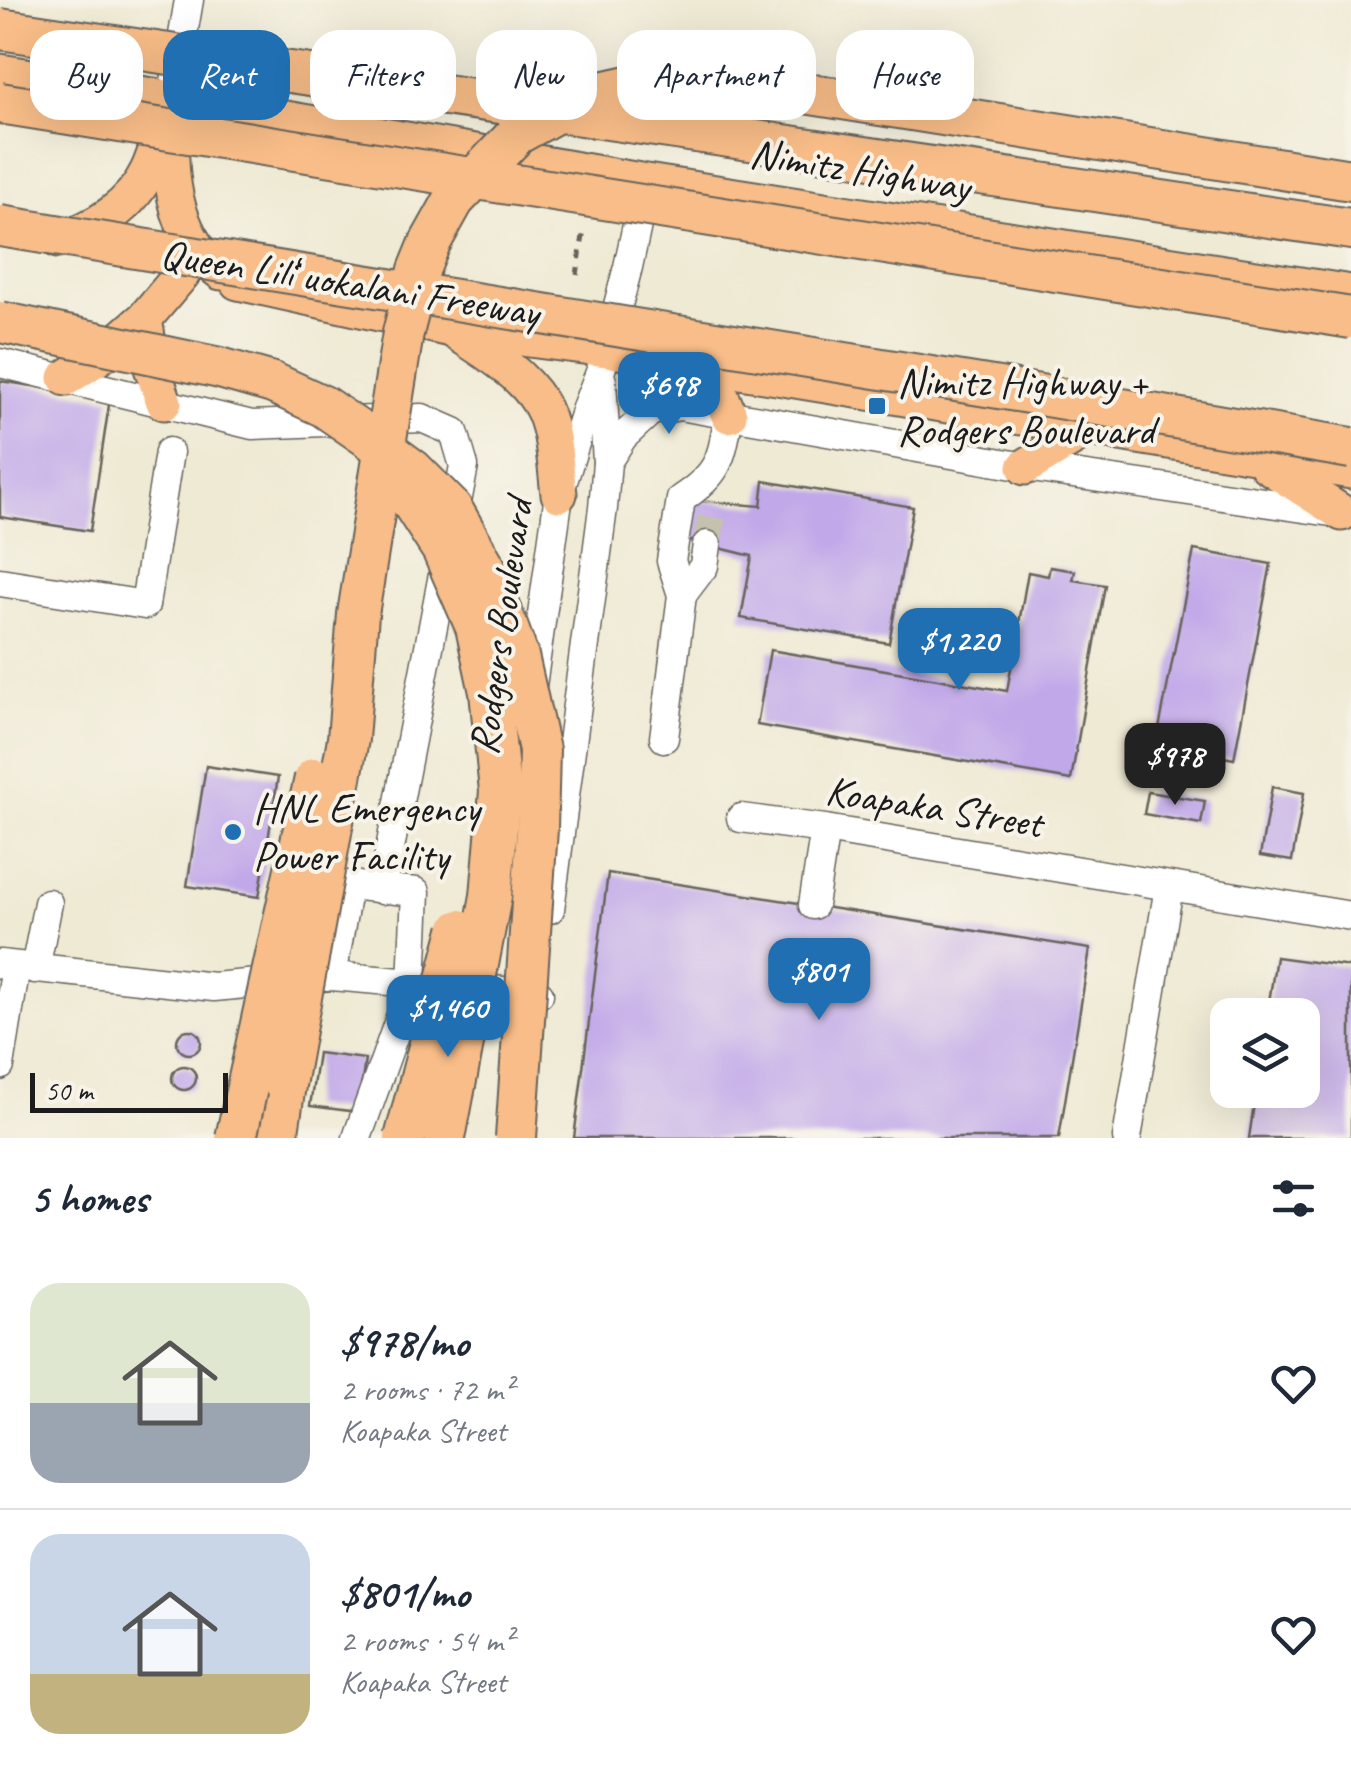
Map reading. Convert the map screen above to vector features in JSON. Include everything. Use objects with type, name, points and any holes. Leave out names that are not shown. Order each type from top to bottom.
[{"type":"highway","points":[[0,29],[1351,229]]},
{"type":"highway","points":[[277,1138],[348,739],[358,614],[403,333],[419,270],[454,200],[517,134],[588,96],[664,78],[754,85],[1351,180]]},
{"type":"highway","points":[[0,103],[1351,318]]},
{"type":"highway","name":"Queen Liliʻuokalani Freeway","points":[[8,239],[999,388],[1351,448]]},
{"type":"highway","points":[[0,322],[220,368],[273,383],[323,406],[368,437],[413,470],[452,509],[486,569],[518,656],[538,750],[537,830],[517,1138]]},
{"type":"highway","points":[[368,437],[442,549],[476,626],[490,692],[500,792],[490,896],[445,1138]]},
{"type":"highway","points":[[236,1138],[321,752],[358,614]]},
{"type":"highway","points":[[405,1138],[500,792]]},
{"type":"main road","points":[[143,78],[163,61]]},
{"type":"main road","name":"Nimitz Highway","points":[[0,72],[30,77]]},
{"type":"main road","name":"Nimitz Highway","points":[[290,119],[646,182],[1351,292]]},
{"type":"main road","points":[[8,239],[61,240],[110,217],[130,198],[148,172],[165,120]]},
{"type":"main road","points":[[171,120],[170,170],[180,213],[196,248],[236,282]]},
{"type":"main road","points":[[8,239],[236,282],[604,360],[708,366],[1351,471]]},
{"type":"main road","points":[[66,378],[106,352],[144,319],[182,274]]},
{"type":"main road","points":[[144,319],[151,365],[164,402]]},
{"type":"main road","points":[[451,328],[523,382],[540,404],[550,432],[560,494]]},
{"type":"main road","points":[[708,366],[729,415]]},
{"type":"main road","points":[[1026,467],[1087,429]]},
{"type":"main road","points":[[1253,456],[1346,514]]},
{"type":"street","points":[[185,30],[188,0]]},
{"type":"street","name":"Rodgers Boulevard","points":[[465,1138],[560,494],[604,360],[646,182]]},
{"type":"street","name":"Rodgers Boulevard","points":[[517,1138],[603,508],[607,462],[604,360]]},
{"type":"street","points":[[0,363],[252,425],[422,418],[454,432],[464,466],[382,890]]},
{"type":"street","points":[[607,462],[622,437],[651,411],[680,406],[1026,467],[1346,514]]},
{"type":"street","points":[[664,738],[682,594],[671,561],[681,499],[710,492],[722,456],[729,415]]},
{"type":"street","points":[[0,582],[145,605],[169,452]]},
{"type":"street","points":[[682,594],[704,566],[707,545]]},
{"type":"street","name":"Koapaka Street","points":[[740,818],[1351,916]]},
{"type":"street","points":[[813,905],[824,829]]},
{"type":"street","points":[[332,976],[348,886],[416,892],[412,984],[357,1138]]},
{"type":"street","points":[[1127,1138],[1169,887]]},
{"type":"street","points":[[0,1066],[4,1015],[17,966],[48,902]]},
{"type":"street","points":[[17,966],[214,986],[332,976],[538,994]]},
{"type":"path","points":[[577,275],[584,227]]},
{"type":"building","points":[[0,381],[110,398],[90,531],[0,517]]},
{"type":"building","points":[[764,481],[913,507],[889,643],[741,618],[752,556],[683,539],[687,500],[761,506]]},
{"type":"building","points":[[1194,550],[1271,564],[1234,759],[1156,744]]},
{"type":"building","points":[[1050,567],[1075,571],[1073,580],[1105,585],[1071,780],[757,725],[770,650],[1007,691],[1028,572],[1048,576]]},
{"type":"building","name":"HNL Emergency Power Facility","points":[[206,766],[278,777],[259,897],[187,886]]},
{"type":"building","points":[[1272,787],[1304,793],[1292,861],[1260,856]]},
{"type":"building","points":[[1148,792],[1205,801],[1201,824],[1144,814]]},
{"type":"building","points":[[608,873],[1090,949],[1059,1138],[574,1138]]},
{"type":"building","points":[[1276,957],[1351,967],[1351,1138],[1249,1138],[1253,1108],[1320,1108],[1320,998],[1270,998]]},
{"type":"building","points":[[189,1030],[198,1033],[198,1051],[189,1054],[180,1051],[177,1042],[180,1033]]},
{"type":"building","points":[[318,1053],[365,1059],[358,1112],[310,1106]]},
{"type":"building","points":[[184,1066],[193,1069],[193,1087],[184,1090],[175,1087],[172,1078],[175,1069]]},
{"type":"tunnel","points":[[707,545],[714,502]]},
{"type":"place","name":"Nimitz Highway + Rodgers Boulevard","points":[[877,406]]},
{"type":"place","name":"HNL Emergency Power Facility","points":[[233,832]]}]
